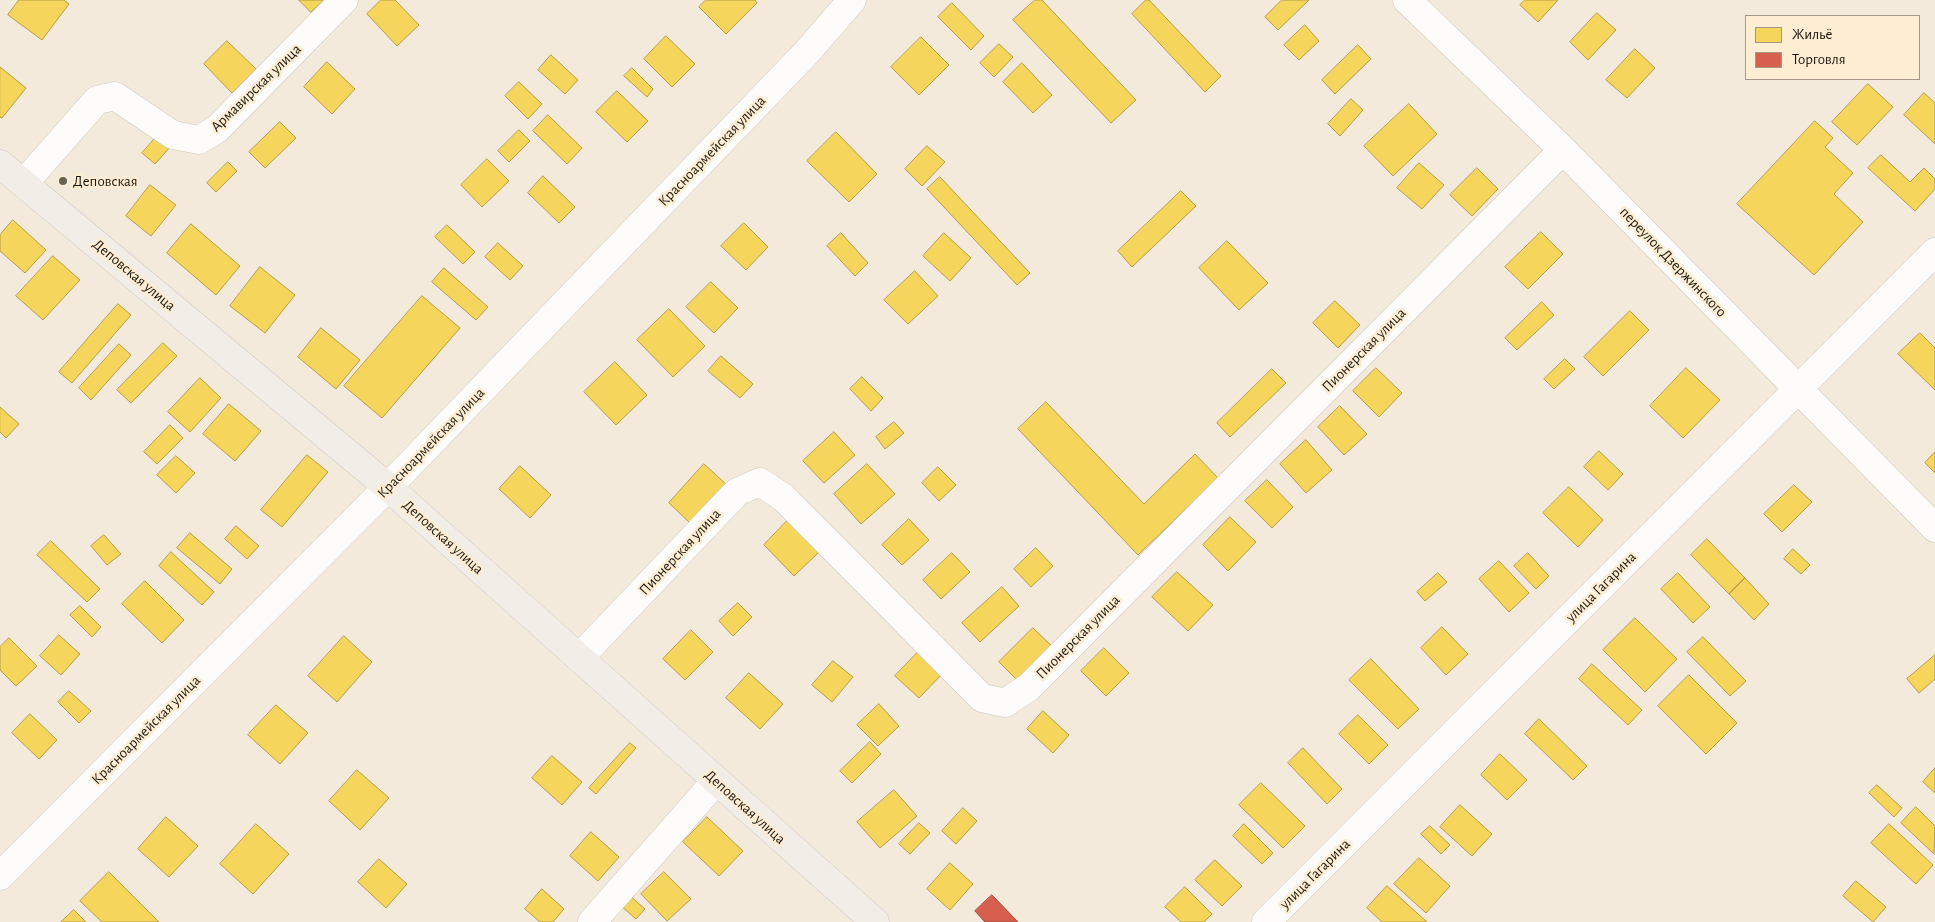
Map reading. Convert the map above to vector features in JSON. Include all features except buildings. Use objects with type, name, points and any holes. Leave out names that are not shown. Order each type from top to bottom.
[{"type":"main road","name":"Деповская улица","points":[[0,164],[388,487],[875,922]]},
{"type":"street","name":"Армавирская улица","points":[[24,183],[97,100],[115,96],[173,135],[199,140],[217,129],[344,0]]},
{"type":"street","name":"Красноармейская улица","points":[[0,876],[388,487],[808,52],[852,0]]},
{"type":"street","name":"переулок Дзержинского","points":[[1407,0],[1563,150],[1935,528]]},
{"type":"street","name":"Пионерская улица","points":[[579,658],[736,492],[760,482],[784,498],[982,698],[1005,703],[1029,687],[1563,150]]},
{"type":"street","name":"улица Гагарина","points":[[1266,922],[1935,252]]},
{"type":"street","points":[[592,922],[716,781]]},
{"type":"place","name":"Деповская","points":[[63,181]]}]
